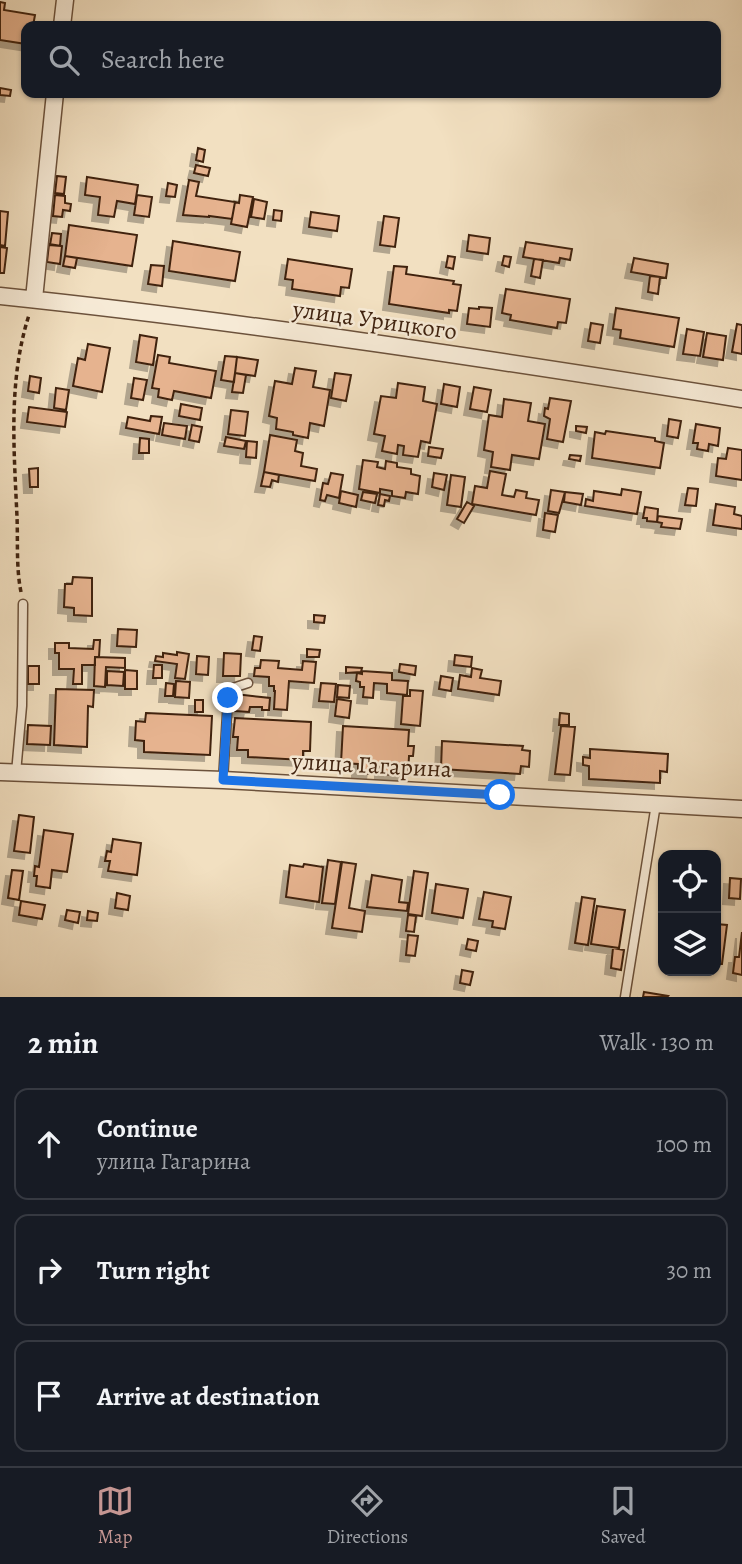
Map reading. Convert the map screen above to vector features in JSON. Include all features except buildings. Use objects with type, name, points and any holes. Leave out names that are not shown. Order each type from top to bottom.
[{"type":"street","points":[[63,21],[65,0]]},
{"type":"street","points":[[34,299],[54,98]]},
{"type":"street","name":"улица Урицкого","points":[[0,296],[104,306],[451,353],[742,399]]},
{"type":"street","name":"улица Гагарина","points":[[8,772],[223,780],[742,809]]},
{"type":"lane","points":[[8,772],[22,706],[23,604]]},
{"type":"lane","points":[[223,780],[228,698],[233,688],[248,683]]},
{"type":"lane","points":[[625,997],[656,804]]},
{"type":"path","points":[[23,604],[19,573],[14,407],[22,336],[34,299]]},
{"type":"route","points":[[228,698],[223,780],[500,795]]}]
